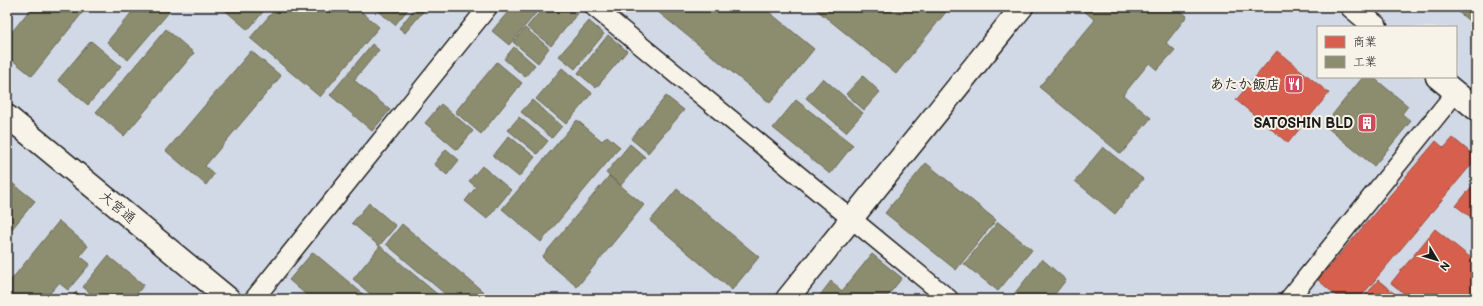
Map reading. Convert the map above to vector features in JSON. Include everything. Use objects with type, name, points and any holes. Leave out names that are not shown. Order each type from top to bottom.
[{"type":"main road","points":[[787,299],[1022,7]]},
{"type":"main road","points":[[1352,7],[1375,26]]},
{"type":"main road","points":[[1438,78],[1476,109]]},
{"type":"main road","name":"大宮通","points":[[7,116],[229,299]]},
{"type":"street","points":[[254,299],[488,7]]},
{"type":"street","points":[[594,7],[949,299]]},
{"type":"street","points":[[1289,299],[1456,92]]},
{"type":"shaded area","points":[[7,7],[1476,7],[1476,299],[7,299]]},
{"type":"building: 商業","points":[[1277,51],[1329,93],[1288,143],[1236,100]]},
{"type":"building: 商業","points":[[1453,138],[1476,157],[1476,159],[1359,299],[1340,299],[1318,280],[1436,141],[1444,148]]},
{"type":"building: 商業","points":[[1476,181],[1476,221],[1456,206]]},
{"type":"building: 商業","points":[[1435,229],[1476,262],[1476,299],[1411,299],[1391,283]]},
{"type":"building: 商業","points":[[1378,280],[1401,299],[1363,299]]},
{"type":"building: 工業","points":[[32,7],[87,7],[32,76],[7,56],[7,38]]},
{"type":"building: 工業","points":[[136,7],[166,7],[170,11],[128,60],[107,42]]},
{"type":"building: 工業","points":[[221,7],[267,7],[248,30]]},
{"type":"building: 工業","points":[[277,7],[356,7],[379,27],[320,97],[250,38]]},
{"type":"building: 工業","points":[[373,7],[410,7],[395,25]]},
{"type":"building: 工業","points":[[416,7],[427,7],[405,33],[399,28]]},
{"type":"building: 工業","points":[[512,7],[541,7],[509,45],[492,31]]},
{"type":"building: 工業","points":[[544,7],[569,7],[577,14],[551,46],[527,27]]},
{"type":"building: 工業","points":[[652,7],[763,7],[814,49],[770,103]]},
{"type":"building: 工業","points":[[813,7],[950,7],[896,74]]},
{"type":"building: 工業","points":[[1079,7],[1176,7],[1187,16],[1166,43],[1175,50],[1157,70],[1149,63],[1123,95],[1151,118],[1121,154],[1039,87],[1095,20]]},
{"type":"building: 工業","points":[[1452,7],[1476,7],[1476,21],[1473,24]]},
{"type":"building: 工業","points":[[589,21],[604,34],[575,69],[559,56]]},
{"type":"building: 工業","points":[[525,28],[549,48],[538,63],[513,42]]},
{"type":"building: 工業","points":[[166,29],[194,53],[124,136],[96,112]]},
{"type":"building: 工業","points":[[608,35],[627,51],[596,88],[578,73]]},
{"type":"building: 工業","points":[[91,41],[121,66],[88,105],[58,80]]},
{"type":"building: 工業","points":[[372,44],[379,50],[354,80],[390,110],[372,131],[330,95]]},
{"type":"building: 工業","points":[[514,47],[535,65],[525,77],[504,59]]},
{"type":"building: 工業","points":[[251,51],[281,76],[205,166],[214,174],[206,185],[166,151]]},
{"type":"building: 工業","points":[[497,62],[522,83],[481,134],[455,112]]},
{"type":"building: 工業","points":[[562,68],[592,93],[566,124],[536,99]]},
{"type":"building: 工業","points":[[863,76],[880,92],[864,110],[846,94]]},
{"type":"building: 工業","points":[[823,78],[863,113],[846,132],[806,98]]},
{"type":"building: 工業","name":"SATOSHIN BLD","points":[[1362,78],[1374,78],[1408,106],[1402,114],[1411,121],[1374,166],[1324,125]]},
{"type":"building: 工業","points":[[666,96],[684,110],[648,153],[631,139]]},
{"type":"building: 工業","points":[[532,100],[562,126],[552,138],[521,112]]},
{"type":"building: 工業","points":[[796,100],[853,145],[830,174],[773,128]]},
{"type":"building: 工業","points":[[441,104],[473,131],[457,150],[425,123]]},
{"type":"building: 工業","points":[[519,117],[548,141],[537,154],[508,130]]},
{"type":"building: 工業","points":[[577,120],[602,141],[607,136],[620,147],[541,242],[502,209]]},
{"type":"building: 工業","points":[[509,136],[535,157],[519,177],[493,156]]},
{"type":"building: 工業","points":[[630,144],[645,157],[621,185],[606,173]]},
{"type":"building: 工業","points":[[1103,147],[1143,179],[1115,214],[1075,181]]},
{"type":"building: 工業","points":[[446,149],[459,160],[447,175],[434,164]]},
{"type":"building: 工業","points":[[926,163],[996,220],[956,270],[885,213]]},
{"type":"building: 工業","points":[[482,166],[511,190],[487,219],[465,201],[476,187],[469,181]]},
{"type":"building: 工業","points":[[609,176],[644,205],[577,287],[542,257]]},
{"type":"building: 工業","points":[[7,179],[35,201],[7,235]]},
{"type":"building: 工業","points":[[677,189],[759,257],[732,290],[650,221]]},
{"type":"building: 工業","points":[[369,203],[396,226],[379,246],[352,223]]},
{"type":"building: 工業","points":[[59,221],[88,246],[80,256],[90,264],[68,290],[59,283],[45,299],[7,299],[7,285]]},
{"type":"building: 工業","points":[[998,222],[1032,250],[998,291],[964,264]]},
{"type":"building: 工業","points":[[402,224],[492,299],[451,299],[386,244]]},
{"type":"building: 工業","points":[[380,246],[443,299],[376,299],[353,279]]},
{"type":"building: 工業","points":[[313,252],[369,299],[311,299],[289,280]]},
{"type":"building: 工業","points":[[872,254],[902,278],[886,298],[887,299],[817,299],[831,281],[842,291]]},
{"type":"building: 工業","points":[[108,256],[144,285],[132,299],[97,299],[83,287]]},
{"type":"building: 工業","points":[[1042,259],[1066,280],[1051,299],[1010,299]]},
{"type":"building: 工業","points":[[76,292],[85,299],[71,299]]},
{"type":"place","name":"あたか飯店","points":[[1294,84]]},
{"type":"place","name":"SATOSHIN BLD","points":[[1367,123]]}]
